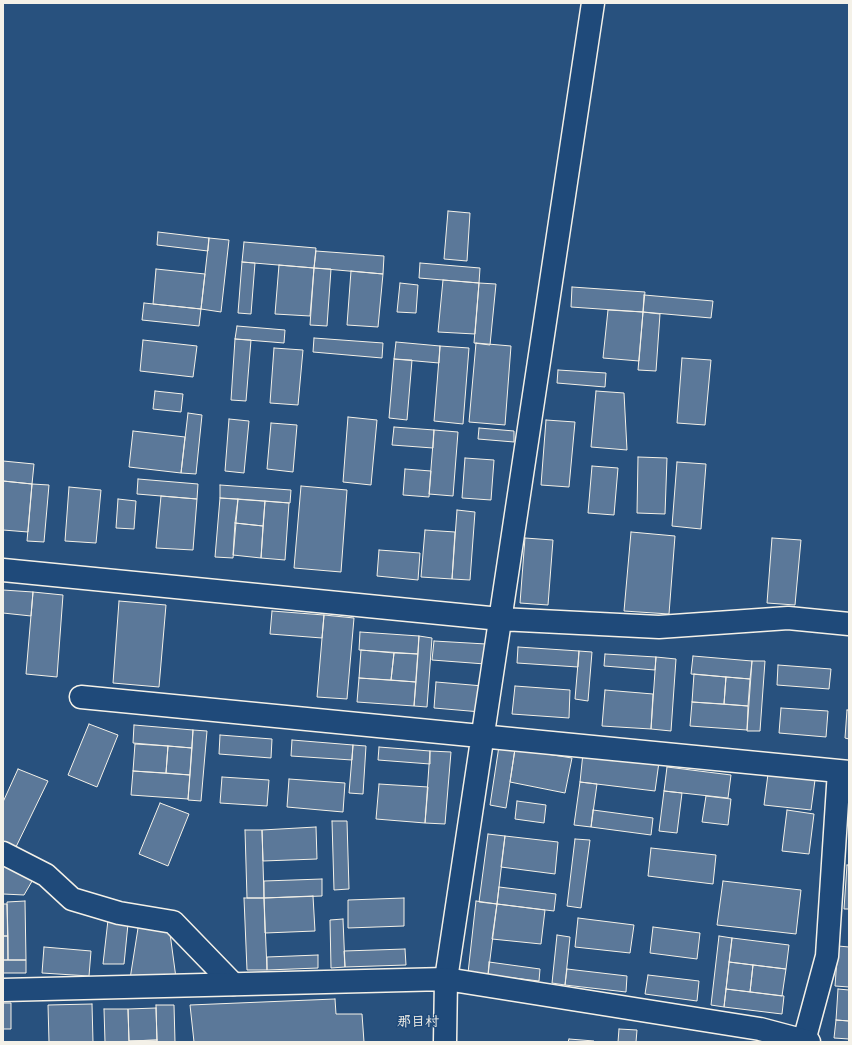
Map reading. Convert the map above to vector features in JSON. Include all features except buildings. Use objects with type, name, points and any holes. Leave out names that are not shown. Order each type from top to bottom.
[{"type":"street","points":[[445,1042],[446,979],[592,3]]},
{"type":"street","points":[[3,570],[500,619],[659,627],[788,618],[849,624]]},
{"type":"street","points":[[3,990],[446,979],[760,1029],[806,1041],[827,956],[844,772],[81,697]]},
{"type":"street","points":[[3,853],[46,874],[72,900],[119,913],[173,922],[233,984]]},
{"type":"district","name":"那目村","points":[[418,1022]]}]
